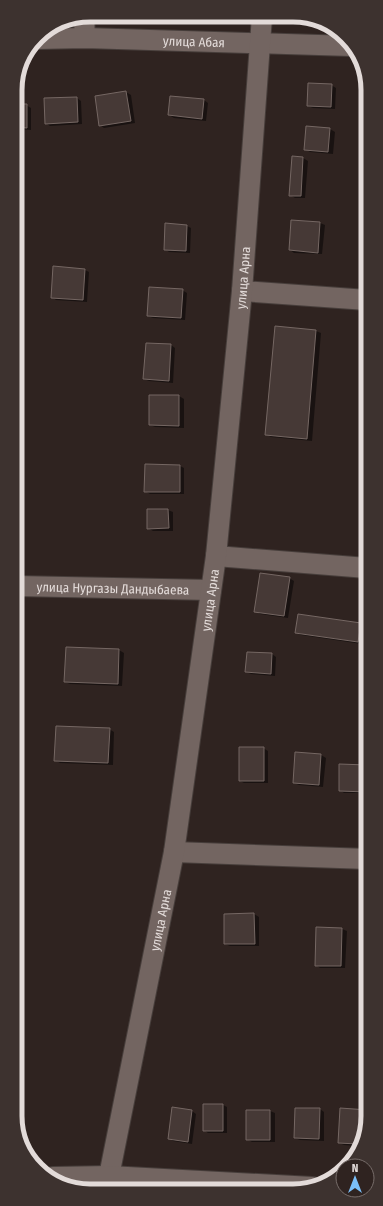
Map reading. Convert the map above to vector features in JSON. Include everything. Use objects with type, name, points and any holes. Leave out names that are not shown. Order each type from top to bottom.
[{"type":"street","points":[[84,22],[85,38]]},
{"type":"street","name":"улица Арна","points":[[109,1176],[174,852],[216,556],[242,292],[261,22]]},
{"type":"street","name":"улица Абая","points":[[45,39],[85,38],[344,46]]},
{"type":"street","points":[[242,292],[361,300]]},
{"type":"street","points":[[216,556],[361,568]]},
{"type":"street","name":"улица Нургазы Дандыбаева","points":[[22,586],[211,590]]},
{"type":"street","points":[[174,852],[361,859]]},
{"type":"street","points":[[62,1178],[109,1176],[257,1184]]},
{"type":"building","points":[[308,83],[332,84],[331,107],[307,106]]},
{"type":"building","points":[[126,91],[131,121],[99,126],[95,96]]},
{"type":"building","points":[[170,96],[204,99],[202,119],[168,115]]},
{"type":"building","points":[[77,97],[78,122],[45,124],[44,98]]},
{"type":"building","points":[[22,104],[27,104],[27,128],[22,128]]},
{"type":"building","points":[[306,126],[330,128],[328,152],[304,150]]},
{"type":"building","points":[[292,156],[303,157],[301,196],[289,196]]},
{"type":"building","points":[[291,220],[320,222],[318,253],[289,250]]},
{"type":"building","points":[[165,223],[187,225],[186,251],[164,250]]},
{"type":"building","points":[[53,266],[85,269],[83,300],[51,298]]},
{"type":"building","points":[[149,287],[183,289],[181,318],[147,316]]},
{"type":"building","points":[[275,326],[316,330],[307,439],[265,435]]},
{"type":"building","points":[[146,343],[171,344],[169,381],[143,379]]},
{"type":"building","points":[[149,395],[179,395],[179,426],[149,425]]},
{"type":"building","points":[[145,464],[180,465],[180,492],[144,492]]},
{"type":"building","points":[[147,509],[168,509],[169,528],[147,529]]},
{"type":"building","points":[[260,573],[290,577],[284,616],[254,612]]},
{"type":"building","points":[[298,614],[361,623],[358,642],[295,633]]},
{"type":"building","points":[[66,647],[119,649],[118,684],[64,682]]},
{"type":"building","points":[[247,652],[272,653],[271,674],[245,672]]},
{"type":"building","points":[[56,726],[110,728],[108,763],[54,761]]},
{"type":"building","points":[[239,747],[264,747],[264,781],[239,781]]},
{"type":"building","points":[[295,752],[321,754],[319,785],[293,783]]},
{"type":"building","points":[[339,764],[361,765],[361,792],[339,791]]},
{"type":"building","points":[[254,913],[255,944],[224,944],[224,914]]},
{"type":"building","points":[[316,927],[342,928],[341,966],[315,966]]},
{"type":"building","points":[[203,1104],[223,1104],[223,1131],[203,1131]]},
{"type":"building","points":[[172,1107],[192,1110],[188,1142],[168,1139]]},
{"type":"building","points":[[295,1108],[320,1108],[319,1139],[294,1138]]},
{"type":"building","points":[[340,1108],[361,1110],[359,1134],[355,1144],[338,1143]]},
{"type":"building","points":[[246,1110],[270,1110],[270,1140],[246,1140]]}]
